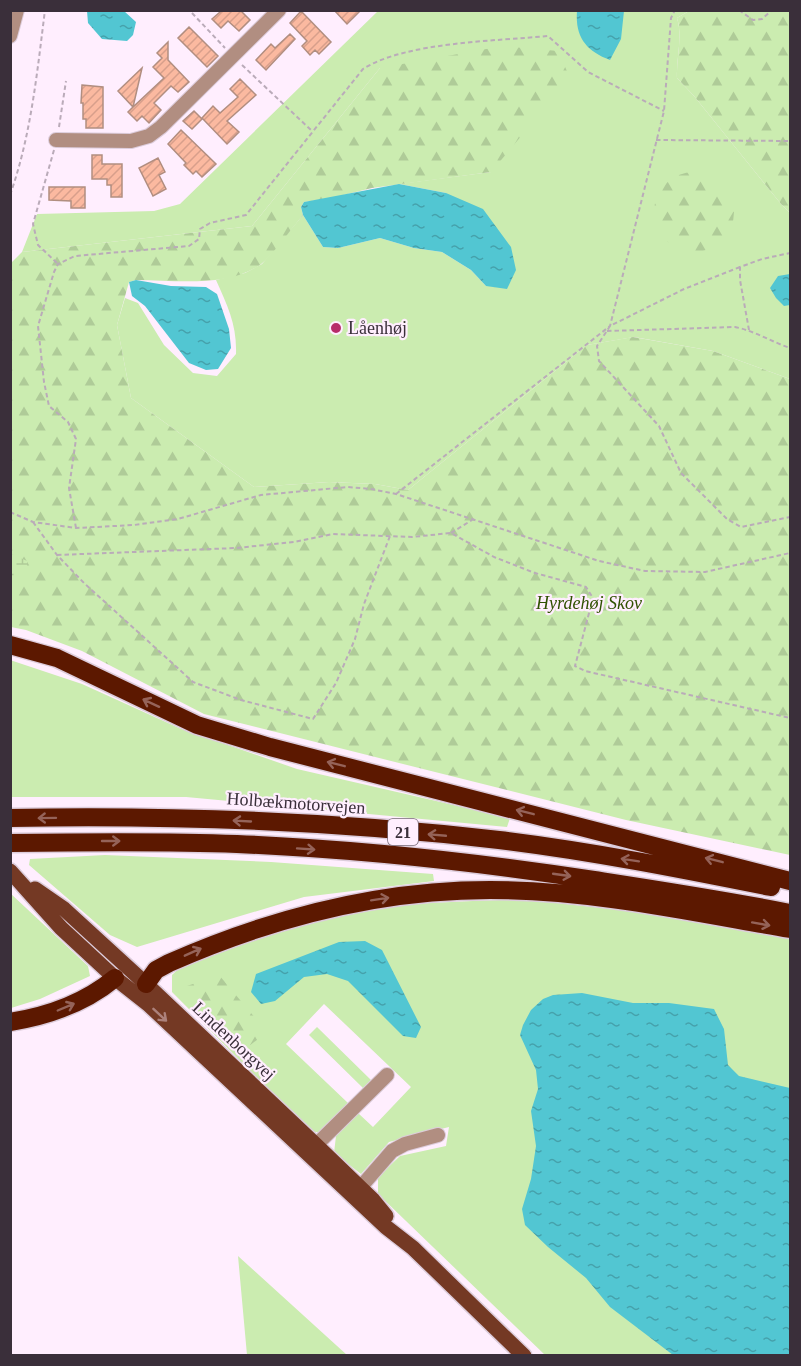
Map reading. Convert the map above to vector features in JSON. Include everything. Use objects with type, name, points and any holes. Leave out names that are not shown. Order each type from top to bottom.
[{"type":"highway","points":[[10,645],[57,658],[197,725],[270,747],[790,881]]},
{"type":"highway","name":"Holbækmotorvejen","points":[[10,818],[160,817],[352,828],[488,839],[671,867],[790,891]]},
{"type":"highway","name":"21","points":[[10,843],[109,841],[238,844],[369,853],[510,867],[645,887],[790,913]]},
{"type":"highway","points":[[10,1022],[38,1017],[67,1007],[131,973],[257,928],[314,912],[380,898],[490,890],[556,894],[624,901],[790,929]]},
{"type":"main road","name":"Lindenborgvej","points":[[13,873],[61,928],[131,973],[148,1004],[312,1149]]},
{"type":"main road","name":"Lindenborgvej","points":[[13,873],[64,909],[525,1356]]},
{"type":"street","points":[[10,36],[17,10]]},
{"type":"street","points":[[56,140],[131,141],[149,136],[161,128],[279,10]]},
{"type":"street","points":[[312,1149],[387,1075]]},
{"type":"street","points":[[356,1192],[392,1151],[405,1144],[438,1135]]},
{"type":"path","points":[[10,195],[18,173],[31,116],[45,10]]},
{"type":"path","points":[[675,10],[671,18],[663,111],[610,326],[597,346],[599,361],[659,426],[681,473],[727,519],[741,527],[790,518]]},
{"type":"path","points":[[739,10],[753,20],[762,19],[772,10]]},
{"type":"path","points":[[192,13],[233,56],[313,132]]},
{"type":"path","points":[[76,528],[69,488],[76,439],[68,422],[49,406],[38,326],[58,264],[75,256],[189,246],[199,239],[200,229],[210,223],[246,215],[363,69],[389,56],[447,45],[548,36],[588,72],[663,111]]},
{"type":"path","points":[[58,264],[38,245],[33,224],[56,140],[66,81]]},
{"type":"path","points":[[656,140],[790,141]]},
{"type":"path","points":[[396,494],[610,326],[684,289],[762,258],[790,253]]},
{"type":"path","points":[[740,267],[740,280],[749,330]]},
{"type":"path","points":[[607,331],[735,327],[749,330],[790,348]]},
{"type":"path","points":[[10,512],[33,522],[76,528],[134,525],[178,519],[261,495],[348,487],[396,494],[599,561],[645,571],[705,572],[790,553]]},
{"type":"path","points":[[57,555],[236,548],[294,542],[333,534],[412,537],[451,533],[472,520]]},
{"type":"path","points":[[33,522],[57,555],[84,583],[193,682],[241,700],[314,719],[336,683],[355,639],[364,604],[390,536]]},
{"type":"path","points":[[451,533],[494,557],[535,573],[586,587],[593,598],[575,666],[790,718]]},
{"type":"green space","points":[[378,11],[689,11],[677,18],[679,33],[677,78],[790,213],[790,379],[713,351],[634,337],[587,345],[408,490],[375,484],[329,482],[254,487],[131,398],[117,325],[125,298],[138,303],[164,345],[193,373],[217,376],[236,354],[236,344],[231,316],[216,280],[245,273],[262,264],[303,215],[323,247],[338,248],[380,238],[414,248],[442,252],[471,270],[486,286],[446,193],[399,184],[491,172],[380,68],[252,226],[22,252],[37,214],[154,211],[180,204]]},
{"type":"green space","points":[[689,11],[790,11],[790,213],[677,78],[679,25],[677,18]]},
{"type":"green space","name":"Hyrdehøj Skov","points":[[503,46],[558,51],[570,78],[491,172],[372,188],[304,202],[301,207],[303,215],[271,255],[260,265],[247,272],[216,280],[136,280],[129,282],[117,325],[131,398],[254,487],[329,482],[375,484],[408,490],[587,345],[633,337],[713,351],[790,379],[790,855],[626,820],[204,714],[82,651],[26,630],[11,627],[11,263],[22,252],[252,226],[380,68]]},
{"type":"green space","points":[[694,172],[709,175],[722,184],[731,197],[734,212],[731,227],[722,240],[709,249],[694,252],[679,249],[666,240],[657,227],[654,212],[657,197],[666,184],[679,175]]},
{"type":"green space","points":[[10,553],[27,561],[25,573],[11,583]]},
{"type":"green space","points":[[10,660],[82,684],[179,728],[297,769],[510,818],[507,827],[186,797],[11,797]]},
{"type":"green space","points":[[105,855],[271,862],[433,874],[434,881],[304,897],[137,947],[110,935],[29,865],[30,859]]},
{"type":"green space","points":[[10,893],[88,966],[90,976],[40,999],[11,1008]]},
{"type":"green space","points":[[520,899],[630,911],[790,939],[790,1355],[545,1355],[378,1194],[378,1177],[400,1156],[446,1146],[449,1127],[389,1142],[361,1174],[334,1153],[336,1136],[358,1113],[373,1127],[411,1087],[324,1004],[286,1044],[348,1103],[322,1133],[310,1131],[172,992],[172,975],[201,955],[304,923],[383,907]]},
{"type":"green space","points":[[219,975],[267,1032],[244,1050],[187,991],[187,986]]},
{"type":"green space","points":[[317,1027],[371,1080],[363,1088],[309,1035]]},
{"type":"green space","points":[[238,1256],[347,1355],[247,1355]]},
{"type":"water","points":[[87,11],[124,11],[136,22],[133,35],[127,41],[102,39],[88,23]]},
{"type":"water","points":[[577,11],[624,11],[621,39],[610,60],[594,52],[584,42],[578,28]]},
{"type":"water","points":[[399,184],[446,193],[483,209],[511,247],[516,270],[507,289],[486,286],[471,270],[442,252],[414,248],[380,238],[338,248],[323,247],[303,215],[301,207],[304,202]]},
{"type":"water","points":[[790,274],[790,305],[784,306],[770,288],[778,276]]},
{"type":"water","points":[[136,280],[171,286],[206,287],[217,294],[229,329],[231,348],[218,369],[206,370],[189,363],[145,306],[132,296],[129,282]]},
{"type":"water","points":[[365,941],[382,950],[421,1027],[416,1038],[403,1036],[348,981],[327,974],[304,977],[275,1001],[261,1004],[251,992],[256,974],[339,942]]},
{"type":"water","points":[[582,993],[633,1003],[669,1003],[714,1009],[724,1029],[728,1065],[739,1076],[790,1088],[790,1355],[673,1355],[610,1307],[586,1278],[525,1225],[522,1209],[531,1179],[536,1146],[531,1111],[538,1089],[536,1070],[520,1035],[531,1010],[543,999],[553,995]]},
{"type":"building","points":[[218,10],[240,10],[250,20],[239,31],[228,21],[221,28],[212,19],[220,12]]},
{"type":"building","points":[[334,10],[361,10],[347,24]]},
{"type":"building","points":[[301,11],[331,42],[319,54],[315,50],[310,55],[302,46],[307,41],[290,23]]},
{"type":"building","points":[[189,27],[218,56],[207,67],[178,38]]},
{"type":"building","points":[[290,34],[295,39],[266,70],[256,60],[271,44],[275,48]]},
{"type":"building","points":[[168,42],[168,60],[189,82],[178,92],[171,86],[154,103],[161,110],[149,123],[142,116],[137,121],[128,112],[164,78],[153,67],[162,58],[157,53]]},
{"type":"building","points":[[142,68],[133,107],[118,91]]},
{"type":"building","points":[[240,79],[256,95],[227,121],[239,132],[227,144],[202,118],[213,106],[220,113],[238,97],[230,89]]},
{"type":"building","points":[[82,85],[103,87],[103,128],[86,128],[86,119],[83,119],[83,103],[81,103]]},
{"type":"building","points":[[194,111],[202,119],[192,129],[183,121]]},
{"type":"building","points":[[181,130],[216,164],[202,177],[196,171],[193,174],[168,144]]},
{"type":"building","points":[[92,155],[102,155],[102,164],[122,164],[122,197],[111,197],[111,185],[107,185],[107,179],[92,179]]},
{"type":"building","points":[[158,158],[165,172],[159,175],[166,189],[153,196],[139,168]]},
{"type":"building","points":[[49,187],[85,187],[85,208],[71,208],[71,201],[49,200]]},
{"type":"place","name":"Låenhøj","points":[[336,328]]}]
